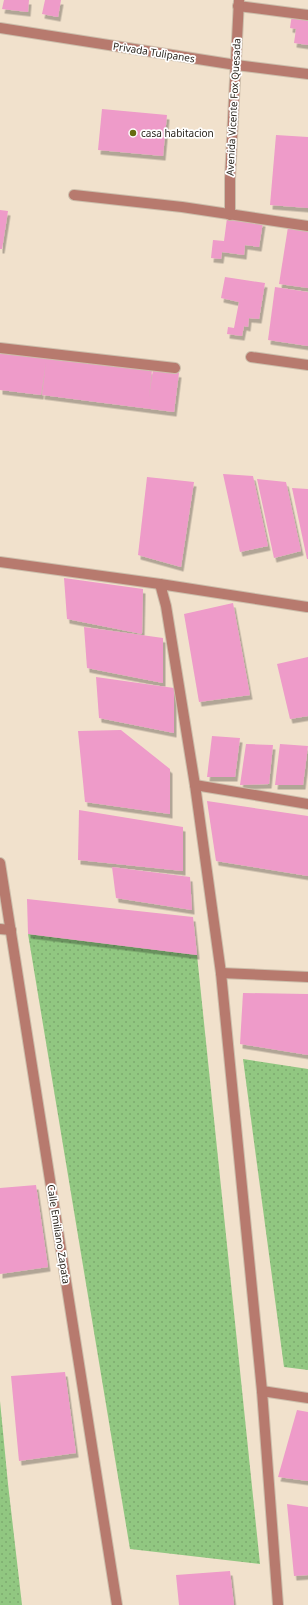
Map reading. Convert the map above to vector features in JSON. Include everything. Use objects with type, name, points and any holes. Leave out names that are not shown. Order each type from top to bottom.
[{"type":"street","points":[[239,3],[308,15]]},
{"type":"street","name":"Avenida Vicente Fox Quesada","points":[[230,214],[230,179],[239,3]]},
{"type":"street","name":"Privada Tulipanes","points":[[0,28],[236,65],[308,74]]},
{"type":"street","points":[[74,195],[182,207],[308,226]]},
{"type":"street","points":[[0,348],[175,368]]},
{"type":"street","points":[[250,357],[308,365]]},
{"type":"street","points":[[0,562],[160,584],[307,607]]},
{"type":"street","points":[[160,584],[166,606],[221,973],[262,1391],[278,1605]]},
{"type":"street","points":[[194,785],[308,804]]},
{"type":"street","name":"Calle Emiliano Zapata","points":[[0,863],[117,1605]]},
{"type":"street","points":[[0,929],[11,930]]},
{"type":"street","points":[[221,973],[308,977]]},
{"type":"street","points":[[262,1391],[308,1398]]},
{"type":"green space","points":[[28,934],[197,955],[260,1564],[130,1549]]},
{"type":"green space","points":[[243,1059],[308,1069],[308,1370],[284,1367]]},
{"type":"green space","points":[[0,1401],[8,1484],[22,1605],[0,1605]]},
{"type":"building","points":[[4,0],[29,0],[28,12],[2,9]]},
{"type":"building","points":[[45,0],[61,0],[58,17],[42,14]]},
{"type":"building","points":[[292,14],[308,16],[308,45],[294,43],[296,29],[290,28]]},
{"type":"building","name":"casa habitacion","points":[[102,109],[167,115],[163,156],[98,150]]},
{"type":"building","points":[[276,135],[308,137],[308,208],[270,205]]},
{"type":"building","points":[[0,210],[8,211],[2,249],[0,249]]},
{"type":"building","points":[[227,218],[263,222],[259,247],[245,245],[244,255],[222,252],[221,259],[211,258],[213,240],[224,241]]},
{"type":"building","points":[[288,227],[308,230],[308,288],[279,284]]},
{"type":"building","points":[[225,277],[265,283],[259,319],[249,318],[248,327],[244,326],[242,336],[227,334],[228,327],[234,328],[239,302],[221,298]]},
{"type":"building","points":[[275,287],[308,292],[308,346],[268,340]]},
{"type":"building","points":[[0,350],[152,370],[149,398],[153,370],[179,373],[174,412],[42,395],[46,362],[41,395],[0,390]]},
{"type":"building","points":[[223,474],[253,476],[268,546],[240,552]]},
{"type":"building","points":[[147,477],[194,482],[181,567],[138,555]]},
{"type":"building","points":[[257,479],[286,482],[301,551],[274,558]]},
{"type":"building","points":[[292,488],[308,489],[308,559],[307,559]]},
{"type":"building","points":[[64,578],[143,589],[142,634],[67,619]]},
{"type":"building","points":[[233,603],[250,695],[199,702],[184,614]]},
{"type":"building","points":[[84,627],[163,638],[163,683],[87,668]]},
{"type":"building","points":[[308,657],[308,716],[290,719],[277,664]]},
{"type":"building","points":[[96,677],[174,688],[174,733],[99,718]]},
{"type":"building","points":[[121,730],[170,769],[170,814],[85,802],[78,731]]},
{"type":"building","points":[[212,736],[240,738],[235,777],[207,777]]},
{"type":"building","points":[[246,744],[273,745],[269,784],[240,785]]},
{"type":"building","points":[[280,744],[308,746],[303,785],[275,785]]},
{"type":"building","points":[[207,801],[308,816],[308,876],[216,861]]},
{"type":"building","points":[[79,810],[183,827],[183,871],[78,860]]},
{"type":"building","points":[[112,867],[190,877],[192,910],[116,898]]},
{"type":"building","points":[[27,899],[193,917],[197,955],[28,934]]},
{"type":"building","points":[[243,993],[308,994],[308,1055],[240,1044]]},
{"type":"building","points":[[36,1185],[48,1267],[0,1274],[0,1188]]},
{"type":"building","points":[[65,1372],[76,1453],[19,1461],[11,1376]]},
{"type":"building","points":[[297,1410],[308,1412],[308,1481],[278,1477]]},
{"type":"building","points":[[287,1504],[308,1507],[308,1575],[294,1576]]},
{"type":"building","points":[[230,1571],[234,1605],[179,1605],[176,1575]]},
{"type":"place","name":"casa habitacion","points":[[133,133]]}]
